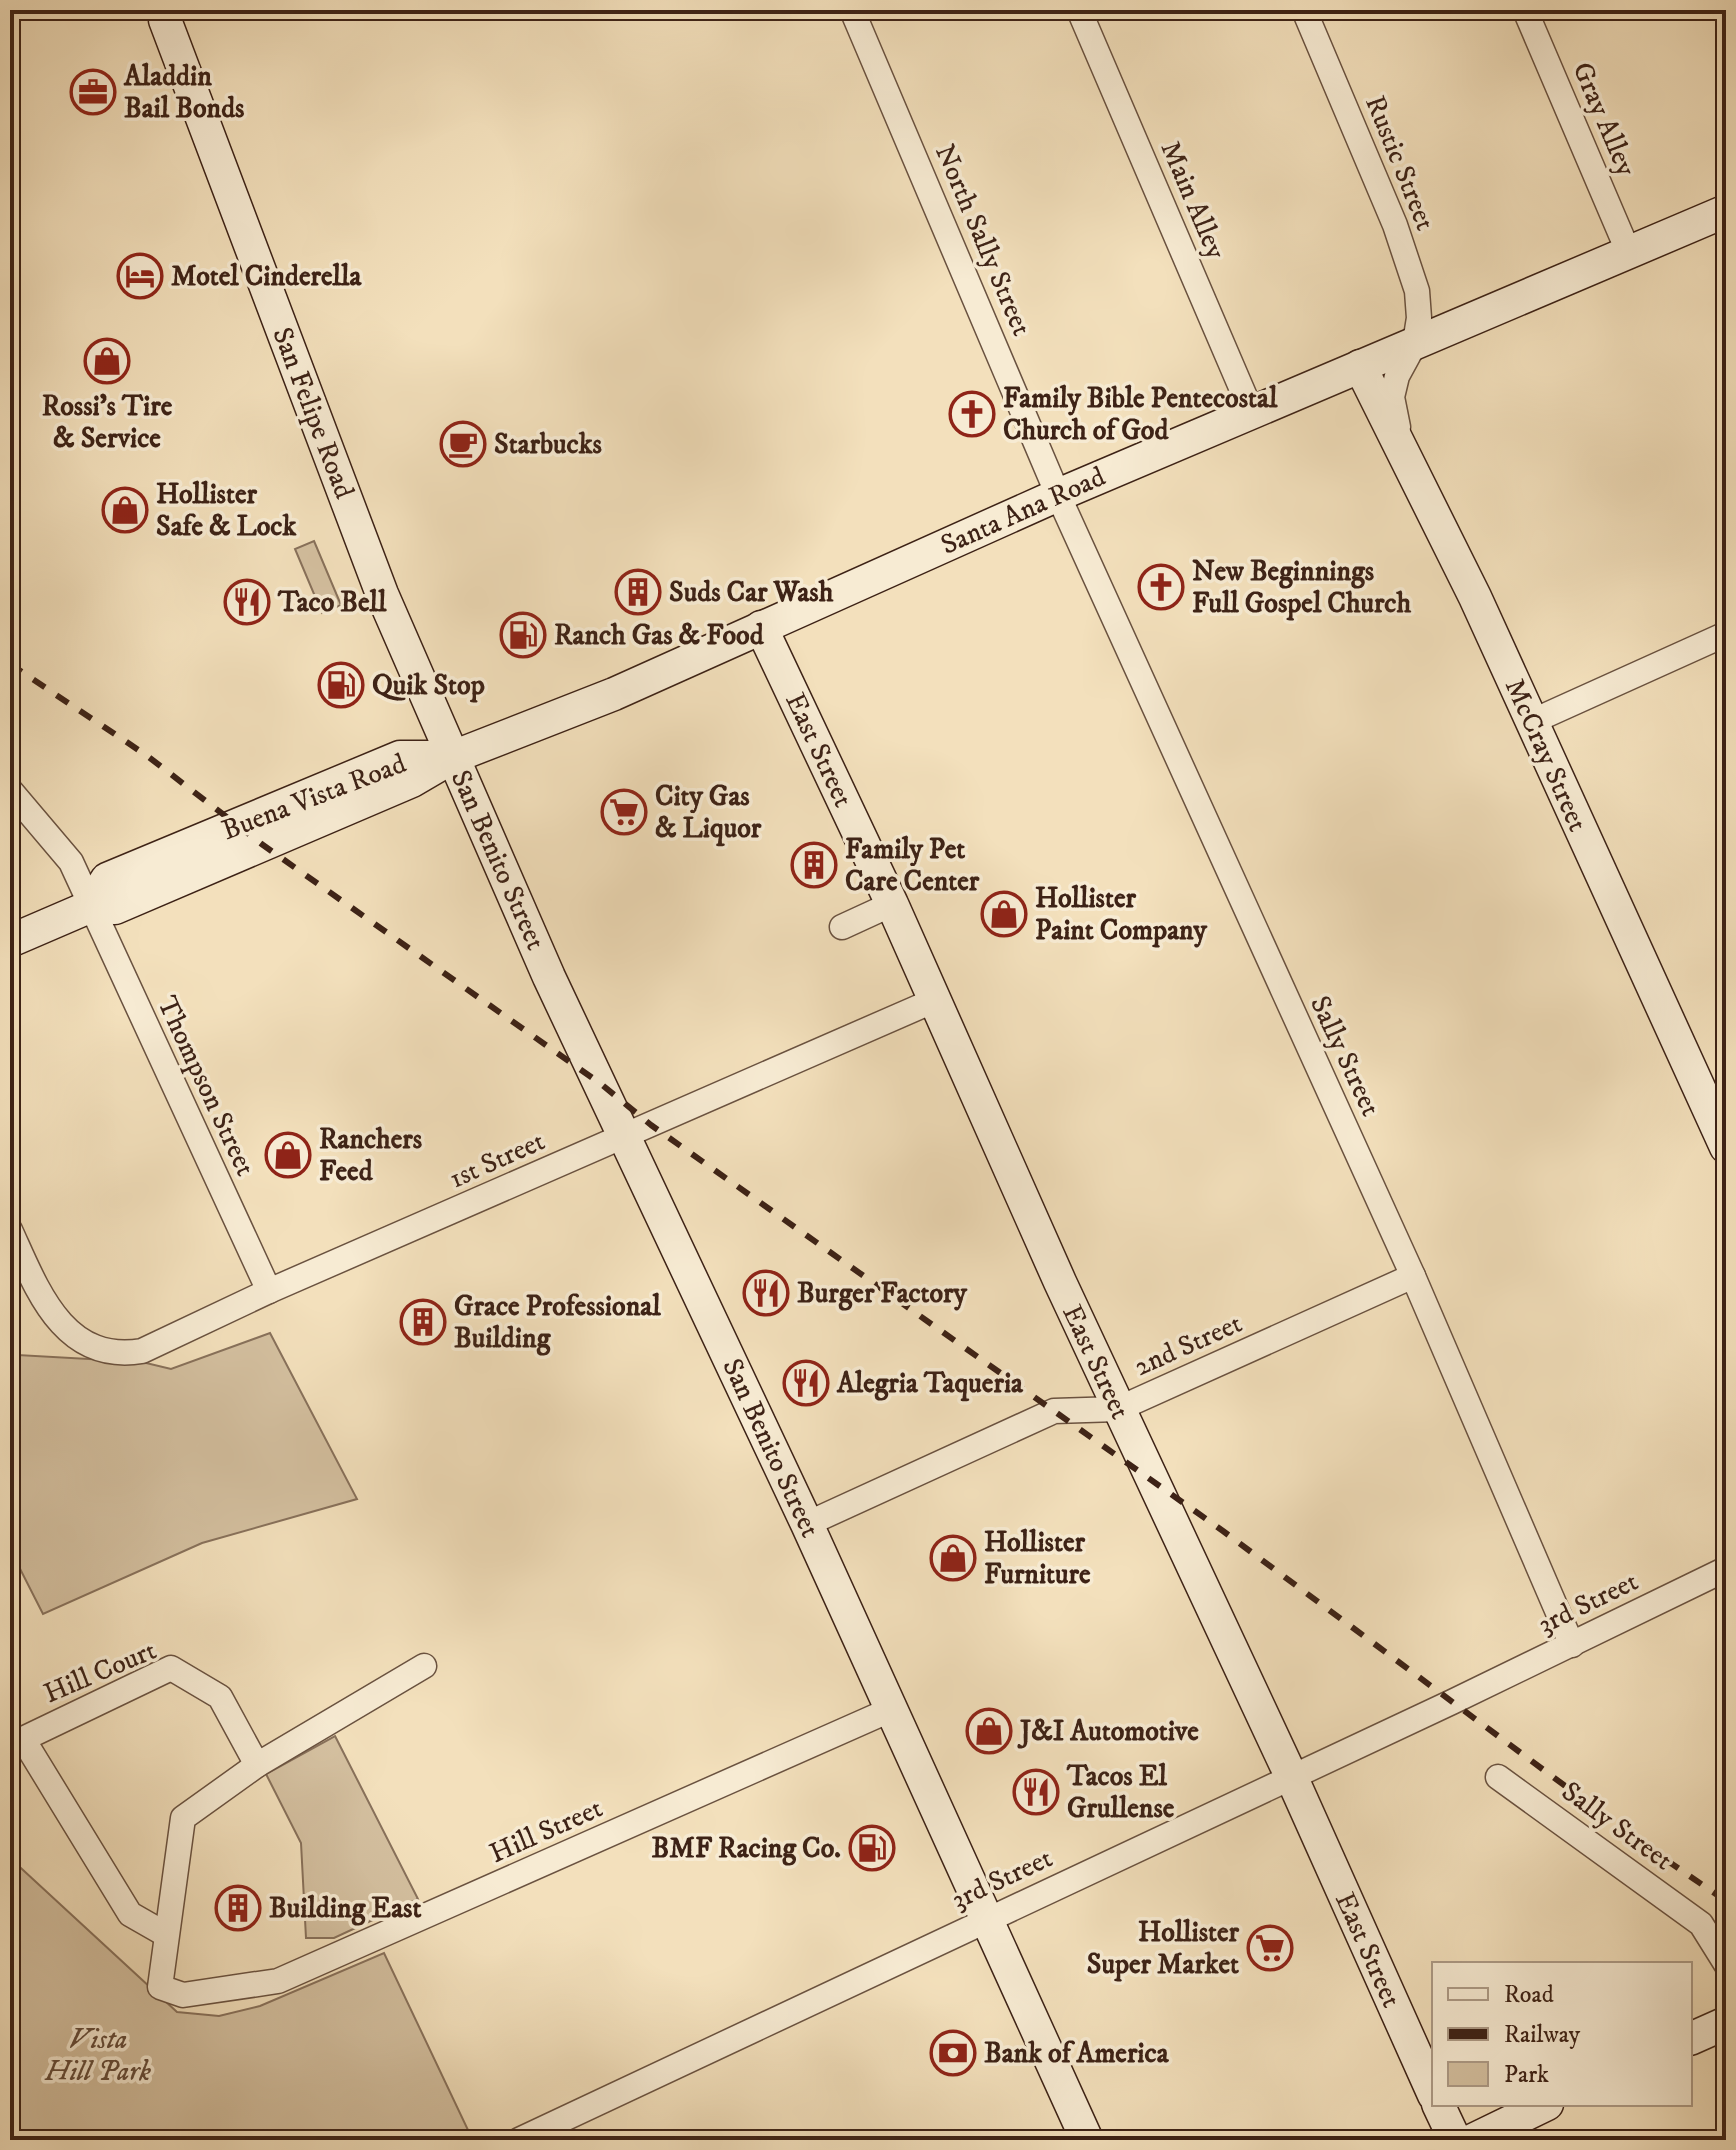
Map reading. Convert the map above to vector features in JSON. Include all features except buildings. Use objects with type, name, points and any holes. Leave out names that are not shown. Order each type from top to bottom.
[{"type":"street","name":"North Sally Street","points":[[852,10],[1058,495]]},
{"type":"street","name":"Main Alley","points":[[1079,10],[1252,413]]},
{"type":"street","name":"Rustic Street","points":[[1304,10],[1395,225],[1413,278],[1419,318],[1415,343]]},
{"type":"street","name":"Gray Alley","points":[[1525,10],[1628,251]]},
{"type":"street","name":"San Felipe Road","points":[[167,13],[382,594],[453,757]]},
{"type":"street","name":"Santa Ana Road","points":[[453,757],[614,694],[1058,495],[1726,211]]},
{"type":"street","points":[[1401,450],[1392,397],[1397,376],[1415,343]]},
{"type":"street","name":"McCray Street","points":[[1360,366],[1475,597],[1726,1147]]},
{"type":"street","name":"Sally Street","points":[[1058,495],[1413,1276],[1572,1645]]},
{"type":"street","name":"East Street","points":[[761,627],[892,904],[1118,1409],[1291,1776],[1432,2091]]},
{"type":"street","points":[[1531,722],[1726,634]]},
{"type":"street","name":"Buena Vista Road","points":[[10,941],[89,907],[115,908],[412,781],[453,757]]},
{"type":"street","name":"San Benito Street","points":[[453,757],[549,977],[807,1524],[1087,2140]]},
{"type":"street","name":"Thompson Street","points":[[10,790],[71,862],[89,907],[269,1291]]},
{"type":"street","points":[[842,927],[892,904]]},
{"type":"street","name":"1st Street","points":[[10,1230],[50,1311],[81,1341],[122,1354],[142,1351],[269,1291],[935,1000]]},
{"type":"street","name":"2nd Street","points":[[807,1524],[1054,1411],[1118,1409],[1413,1276]]},
{"type":"street","name":"3rd Street","points":[[519,2140],[1572,1645],[1726,1569]]},
{"type":"street","points":[[165,1934],[183,1818],[257,1765],[424,1666]]},
{"type":"street","name":"Hill Court","points":[[165,1934],[130,1914],[23,1739],[171,1668],[220,1697],[257,1765]]},
{"type":"street","name":"Hill Street","points":[[165,1934],[160,1987],[183,1995],[267,1983],[293,1975],[890,1710]]},
{"type":"street","name":"Sally Street","points":[[1498,1777],[1701,1924],[1726,1964]]},
{"type":"street","points":[[1692,2038],[1726,2023]]},
{"type":"street","points":[[1439,2106],[1455,2140]]},
{"type":"street","points":[[1473,2140],[1543,2106]]},
{"type":"green space","points":[[314,541],[341,605],[322,613],[295,549]]},
{"type":"green space","points":[[270,1333],[357,1499],[202,1543],[43,1614],[14,1557],[10,1558],[10,1392],[18,1383],[18,1355],[142,1362],[171,1369]]},
{"type":"green space","points":[[335,1736],[418,1899],[334,1938],[306,1938],[301,1843],[266,1774]]},
{"type":"green space","name":"Vista Hill Park","points":[[10,1858],[177,2012],[219,2016],[260,2006],[384,1953],[468,2130],[448,2140],[10,2140]]},
{"type":"railway","points":[[10,664],[146,755],[263,845],[601,1084],[651,1125],[1223,1531],[1643,1844],[1726,1901]]},
{"type":"place","name":"Aladdin Bail Bonds","points":[[93,92]]},
{"type":"place","name":"Motel Cinderella","points":[[140,276]]},
{"type":"place","name":"Rossi's Tire & Service","points":[[107,361]]},
{"type":"place","name":"Family Bible Pentecostal Church of God","points":[[972,414]]},
{"type":"place","name":"Starbucks","points":[[463,444]]},
{"type":"place","name":"Hollister Safe & Lock","points":[[125,510]]},
{"type":"place","name":"New Beginnings Full Gospel Church","points":[[1161,587]]},
{"type":"place","name":"Suds Car Wash","points":[[638,592]]},
{"type":"place","name":"Taco Bell","points":[[247,602]]},
{"type":"place","name":"Ranch Gas & Food","points":[[523,635]]},
{"type":"place","name":"Quik Stop","points":[[341,685]]},
{"type":"place","name":"City Gas & Liquor","points":[[624,812]]},
{"type":"place","name":"Family Pet Care Center","points":[[814,865]]},
{"type":"place","name":"Hollister Paint Company","points":[[1004,914]]},
{"type":"place","name":"Ranchers Feed","points":[[288,1155]]},
{"type":"place","name":"Burger Factory","points":[[766,1293]]},
{"type":"place","name":"Grace Professional Building","points":[[423,1322]]},
{"type":"place","name":"Alegria Taqueria","points":[[806,1383]]},
{"type":"place","name":"Hollister Furniture","points":[[953,1558]]},
{"type":"place","name":"J&I Automotive","points":[[989,1731]]},
{"type":"place","name":"Tacos El Grullense","points":[[1036,1792]]},
{"type":"place","name":"BMF Racing Co.","points":[[872,1848]]},
{"type":"place","name":"Building East","points":[[238,1908]]},
{"type":"place","name":"Hollister Super Market","points":[[1270,1948]]},
{"type":"place","name":"Bank of America","points":[[953,2053]]}]
